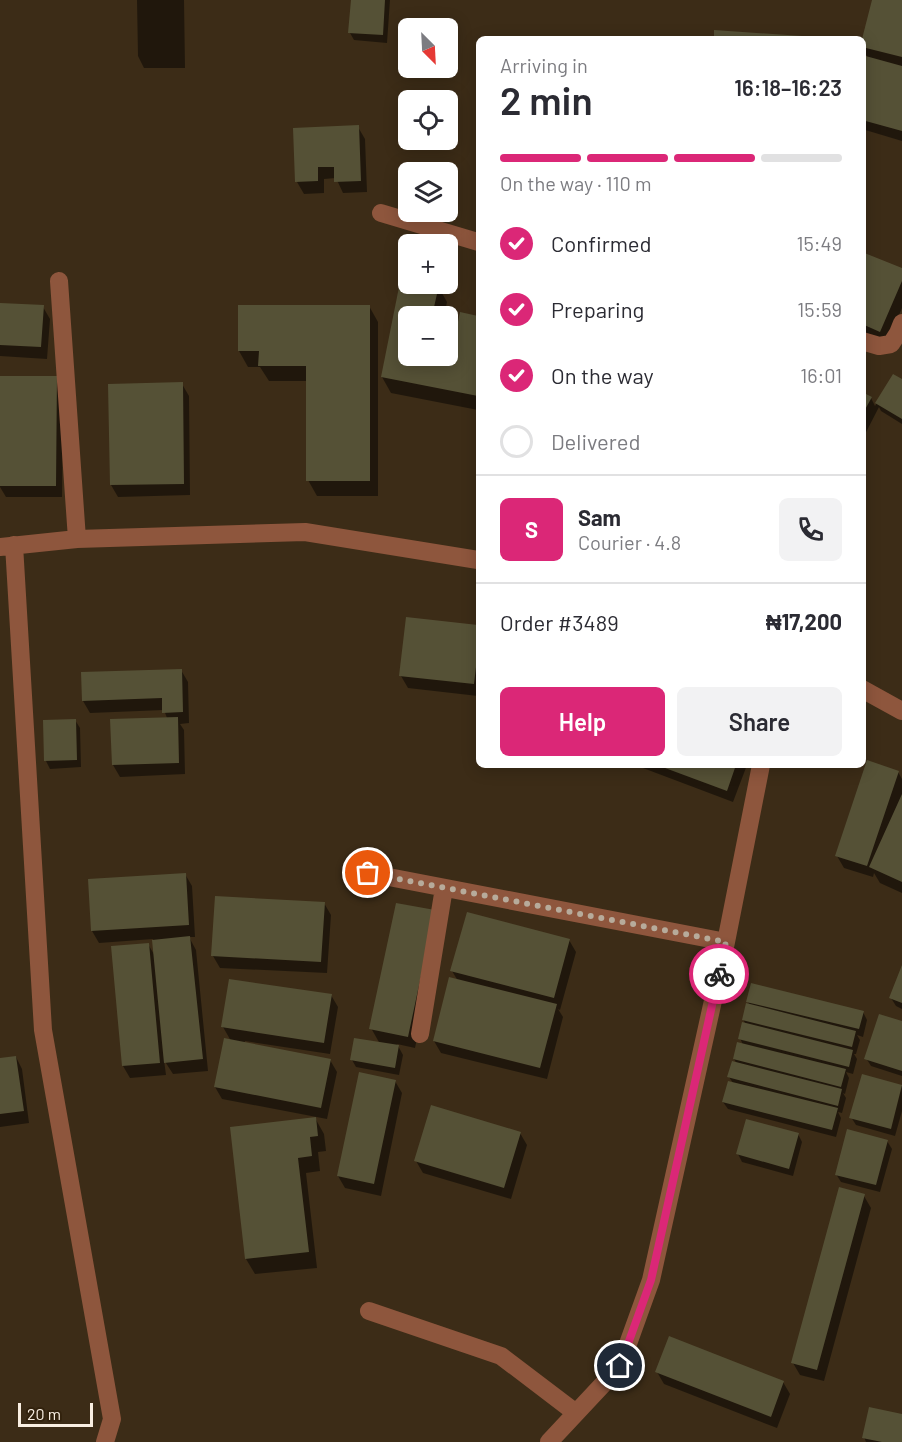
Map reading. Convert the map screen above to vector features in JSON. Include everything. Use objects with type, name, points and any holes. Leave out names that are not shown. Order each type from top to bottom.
[{"type":"street","points":[[381,213],[476,241]]},
{"type":"street","points":[[59,281],[77,539]]},
{"type":"street","points":[[866,342],[879,346],[891,344],[902,323]]},
{"type":"street","points":[[105,1442],[112,1419],[43,1030],[7,546],[77,539],[305,532],[476,560]]},
{"type":"street","points":[[866,692],[902,711]]},
{"type":"street","points":[[549,1442],[620,1366],[651,1280],[726,942],[760,768]]},
{"type":"street","points":[[368,873],[726,942]]},
{"type":"street","points":[[420,1034],[444,888]]},
{"type":"street","points":[[369,1311],[501,1356],[576,1413]]},
{"type":"building","points":[[351,0],[385,0],[383,35],[348,33]]},
{"type":"building","points":[[872,0],[902,0],[902,57],[866,48],[866,36],[863,36]]},
{"type":"building","points":[[714,30],[802,36],[714,36]]},
{"type":"building","points":[[866,56],[902,66],[902,131],[866,121]]},
{"type":"building","points":[[359,125],[361,181],[334,182],[334,167],[318,167],[318,181],[295,182],[293,128]]},
{"type":"building","points":[[866,254],[902,268],[902,281],[880,332],[866,326]]},
{"type":"building","points":[[398,292],[398,294],[437,294],[434,306],[398,306],[398,366],[458,366],[460,312],[476,316],[476,396],[381,377]]},
{"type":"building","points":[[0,303],[44,305],[41,347],[0,345]]},
{"type":"building","points":[[238,305],[370,305],[370,481],[306,481],[306,366],[258,366],[259,351],[238,351]]},
{"type":"building","points":[[893,374],[902,379],[902,419],[875,403]]},
{"type":"building","points":[[0,376],[57,376],[56,486],[0,486]]},
{"type":"building","points":[[183,382],[184,484],[110,485],[108,384]]},
{"type":"building","points":[[866,394],[872,397],[866,408]]},
{"type":"building","points":[[406,617],[476,625],[474,684],[399,676]]},
{"type":"building","points":[[182,669],[183,712],[162,713],[162,698],[82,701],[81,672]]},
{"type":"building","points":[[178,717],[179,763],[112,765],[110,719]]},
{"type":"building","points":[[76,719],[77,760],[44,761],[43,720]]},
{"type":"building","points":[[867,760],[899,771],[867,866],[835,856]]},
{"type":"building","points":[[665,768],[735,768],[727,791]]},
{"type":"building","points":[[902,794],[902,882],[869,867]]},
{"type":"building","points":[[186,873],[189,925],[91,931],[88,879]]},
{"type":"building","points":[[215,896],[325,902],[321,962],[211,956]]},
{"type":"building","points":[[396,903],[435,910],[408,1037],[369,1029]]},
{"type":"building","points":[[467,912],[570,939],[554,998],[450,971]]},
{"type":"building","points":[[190,936],[203,1059],[164,1063],[152,940]]},
{"type":"building","points":[[149,943],[160,1063],[122,1066],[111,946]]},
{"type":"building","points":[[902,965],[902,1003],[889,998]]},
{"type":"building","points":[[449,977],[557,1004],[540,1068],[433,1041]]},
{"type":"building","points":[[229,979],[332,994],[324,1043],[221,1027]]},
{"type":"building","points":[[751,983],[864,1011],[859,1029],[746,1002]]},
{"type":"building","points":[[746,1003],[856,1031],[852,1047],[742,1020]]},
{"type":"building","points":[[879,1014],[902,1021],[902,1071],[864,1059]]},
{"type":"building","points":[[742,1022],[853,1050],[849,1067],[738,1039]]},
{"type":"building","points":[[224,1038],[331,1059],[321,1108],[214,1087]]},
{"type":"building","points":[[354,1038],[399,1045],[395,1068],[350,1060]]},
{"type":"building","points":[[737,1042],[846,1069],[841,1087],[733,1059]]},
{"type":"building","points":[[16,1056],[24,1111],[0,1114],[0,1058]]},
{"type":"building","points":[[732,1061],[842,1089],[838,1106],[727,1077]]},
{"type":"building","points":[[359,1072],[396,1080],[374,1184],[337,1176]]},
{"type":"building","points":[[862,1074],[902,1085],[891,1129],[849,1118]]},
{"type":"building","points":[[728,1081],[838,1108],[832,1130],[722,1102]]},
{"type":"building","points":[[431,1105],[521,1132],[504,1188],[414,1161]]},
{"type":"building","points":[[316,1117],[318,1136],[310,1137],[312,1156],[298,1158],[309,1252],[245,1259],[230,1127]]},
{"type":"building","points":[[746,1119],[799,1133],[789,1169],[736,1154]]},
{"type":"building","points":[[847,1129],[888,1140],[876,1185],[835,1175]]},
{"type":"building","points":[[839,1187],[865,1194],[817,1370],[791,1363]]},
{"type":"building","points":[[669,1336],[784,1381],[771,1417],[655,1372]]},
{"type":"building","points":[[869,1407],[902,1414],[902,1442],[882,1442],[862,1438]]},
{"type":"way so far","points":[[368,873],[726,942],[719,974]]},
{"type":"route","points":[[620,1366],[651,1280],[719,974]]}]
